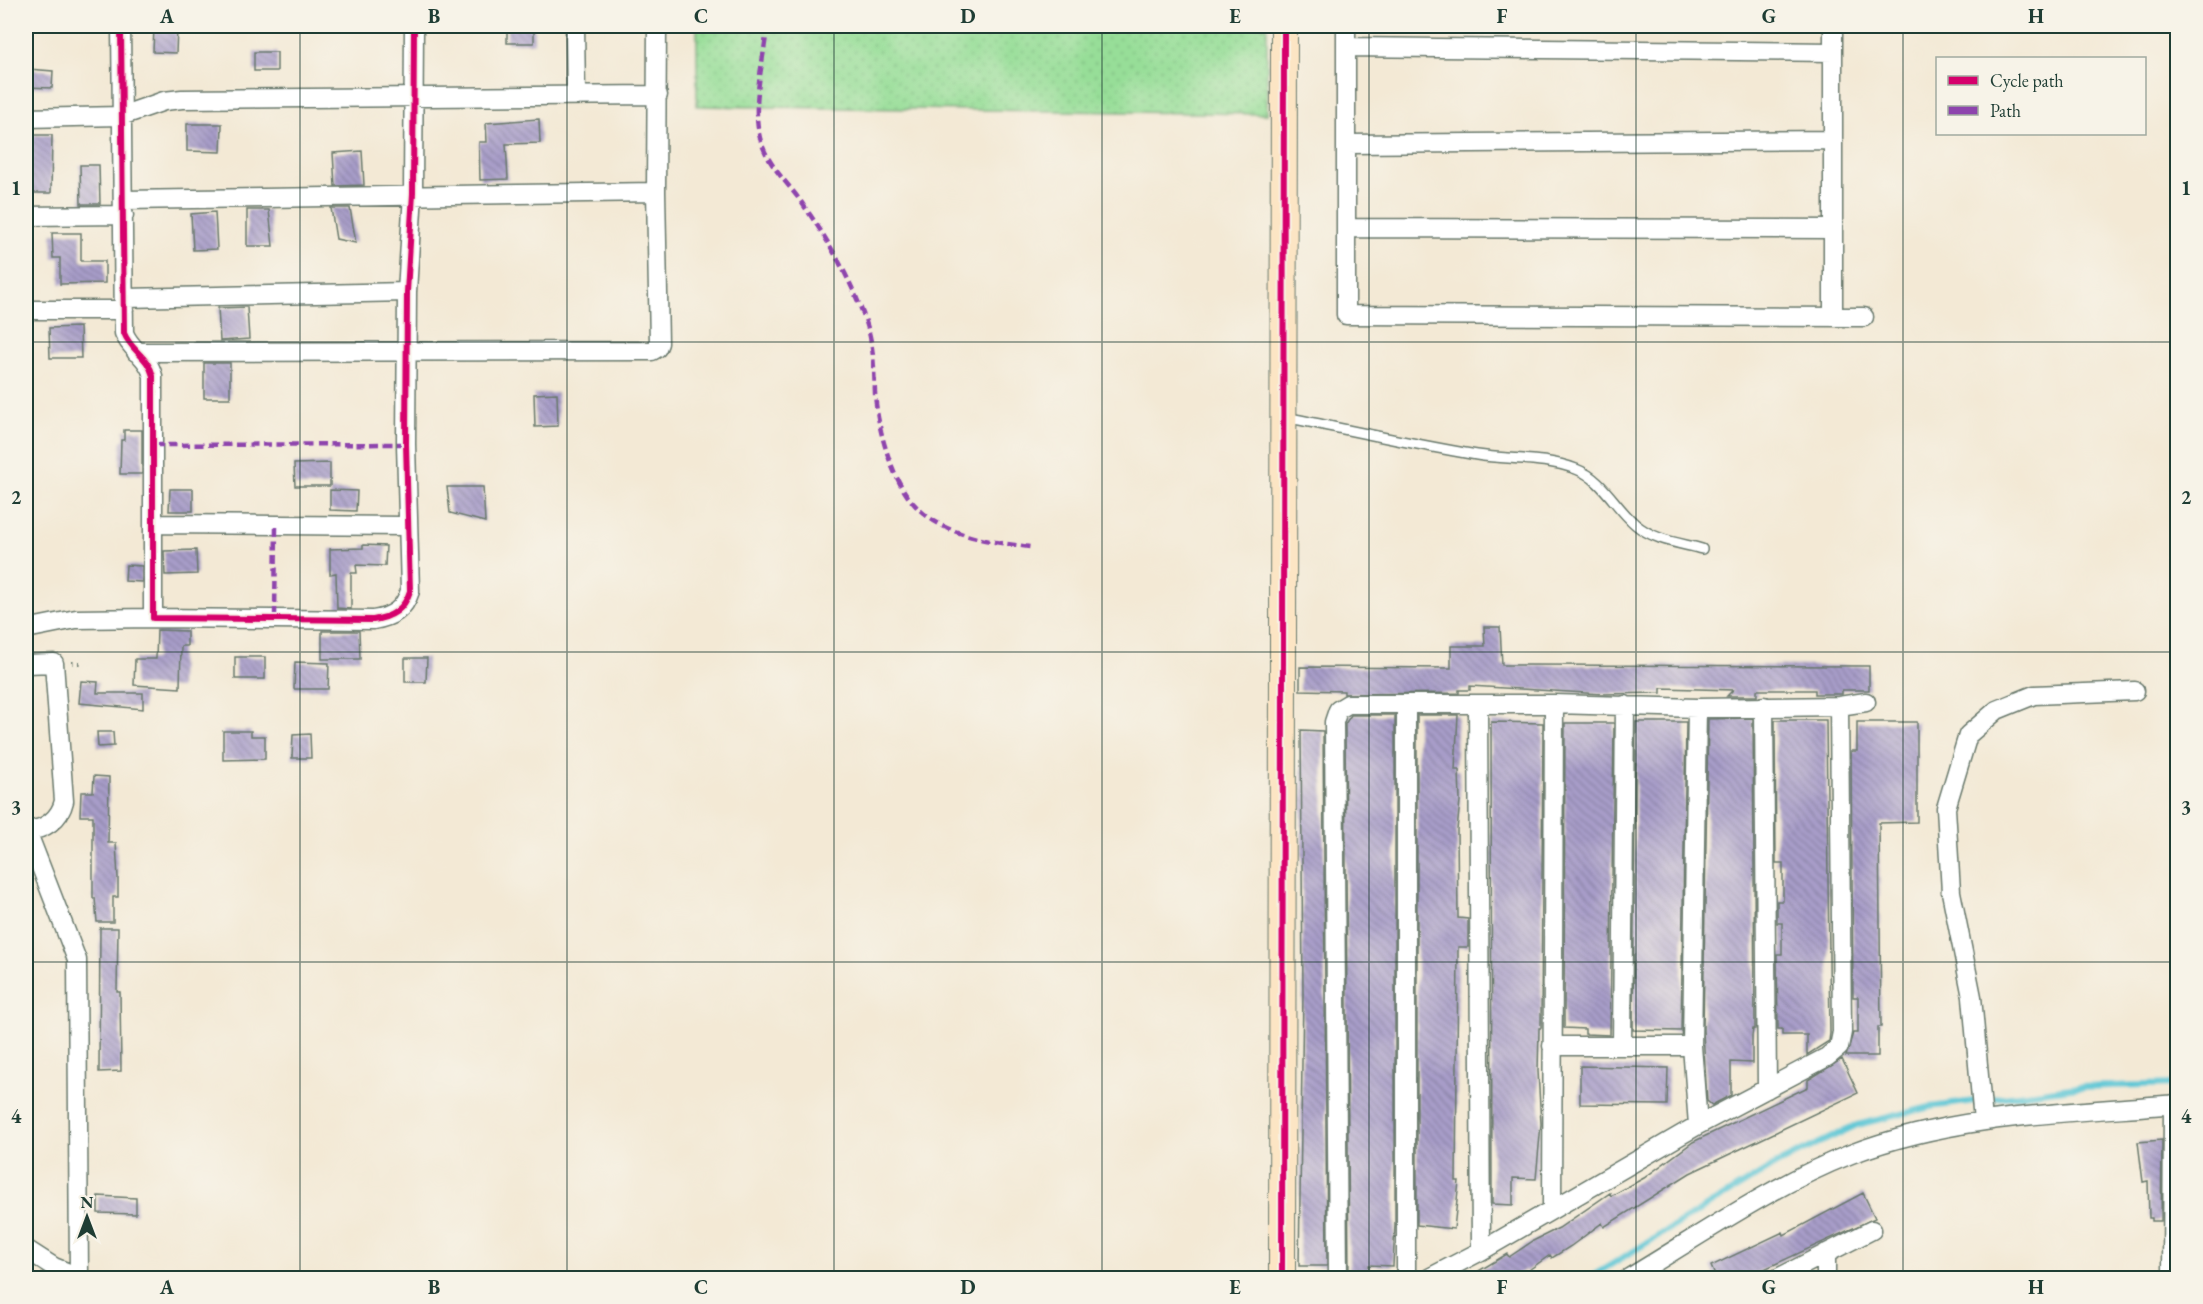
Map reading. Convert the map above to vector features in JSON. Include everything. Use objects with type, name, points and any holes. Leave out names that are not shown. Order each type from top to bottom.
[{"type":"street","points":[[121,26],[124,333],[136,351],[148,361],[153,376],[153,618]]},
{"type":"street","points":[[26,629],[76,619],[373,620],[387,618],[400,609],[410,591],[406,526],[407,292],[413,194],[414,26]]},
{"type":"street","points":[[575,26],[576,95]]},
{"type":"street","points":[[136,351],[654,350],[659,343],[656,192],[657,26]]},
{"type":"street","points":[[1282,1278],[1284,26]]},
{"type":"street","points":[[1346,26],[1346,315],[1864,317]]},
{"type":"street","points":[[1833,26],[1833,317]]},
{"type":"street","points":[[1346,47],[1833,52]]},
{"type":"street","points":[[26,118],[121,116],[171,100],[658,95]]},
{"type":"street","points":[[1346,144],[1833,140]]},
{"type":"street","points":[[26,216],[124,208],[413,194],[656,192]]},
{"type":"street","points":[[1346,228],[1833,229]]},
{"type":"street","points":[[26,310],[407,292]]},
{"type":"street","points":[[154,524],[406,526]]},
{"type":"street","points":[[26,664],[54,663],[64,801],[59,815],[52,821],[26,831],[42,875],[73,945],[78,974],[79,1278],[54,1267],[26,1249]]},
{"type":"street","points":[[1983,1121],[1972,997],[1962,936],[1950,891],[1946,808],[1968,735],[1997,710],[2034,695],[2134,690]]},
{"type":"street","points":[[1338,1278],[1334,722],[1338,710],[1348,704],[1478,706],[1554,704],[1697,708],[1839,706],[1866,702]]},
{"type":"street","points":[[1552,1208],[1554,704]]},
{"type":"street","points":[[1406,705],[1406,1278]]},
{"type":"street","points":[[1622,1044],[1625,705]]},
{"type":"street","points":[[1478,706],[1481,1251]]},
{"type":"street","points":[[1764,706],[1767,1089]]},
{"type":"street","points":[[1429,1278],[1481,1251],[1698,1125],[1827,1057],[1839,1047],[1841,1041],[1839,706]]},
{"type":"street","points":[[1697,708],[1692,1046],[1698,1125]]},
{"type":"street","points":[[1552,1046],[1622,1044],[1692,1046]]},
{"type":"street","points":[[1629,1278],[1774,1190],[1818,1169],[1890,1142],[1983,1121],[2065,1110],[2175,1104],[2172,1278]]},
{"type":"street","points":[[1778,1278],[1872,1230]]},
{"type":"street","points":[[1826,1253],[1826,1278]]},
{"type":"lane","points":[[1282,416],[1479,455],[1543,461],[1573,468],[1599,483],[1644,531],[1658,538],[1702,549]]},
{"type":"green space","points":[[697,26],[1267,26],[1267,114],[697,106]]},
{"type":"building","points":[[507,26],[534,26],[534,43],[507,43]]},
{"type":"building","points":[[154,27],[177,28],[176,53],[153,52]]},
{"type":"building","points":[[254,52],[277,52],[277,71],[254,71]]},
{"type":"building","points":[[28,69],[53,71],[52,88],[27,87]]},
{"type":"building","points":[[539,119],[540,143],[506,144],[508,179],[480,180],[479,142],[487,142],[486,123]]},
{"type":"building","points":[[187,124],[222,124],[221,152],[187,151]]},
{"type":"building","points":[[29,135],[52,135],[51,193],[26,193]]},
{"type":"building","points":[[362,151],[364,185],[335,186],[333,153]]},
{"type":"building","points":[[80,165],[99,165],[100,204],[81,204]]},
{"type":"building","points":[[331,208],[350,208],[356,243],[336,239]]},
{"type":"building","points":[[247,210],[269,210],[273,246],[247,246]]},
{"type":"building","points":[[215,212],[217,249],[193,250],[191,214]]},
{"type":"building","points":[[52,233],[81,233],[81,261],[105,261],[105,283],[60,284],[60,258],[53,258]]},
{"type":"building","points":[[247,307],[249,339],[220,341],[218,308]]},
{"type":"building","points":[[80,327],[81,358],[50,358],[49,328]]},
{"type":"building","points":[[204,363],[230,363],[230,398],[204,398]]},
{"type":"building","points":[[557,393],[558,426],[535,427],[534,394]]},
{"type":"building","points":[[124,430],[142,430],[142,474],[120,474],[121,440],[124,440]]},
{"type":"building","points":[[330,463],[330,486],[295,486],[294,464]]},
{"type":"building","points":[[447,487],[483,487],[485,522],[450,513]]},
{"type":"building","points":[[170,489],[193,489],[193,511],[169,511]]},
{"type":"building","points":[[330,490],[357,491],[356,511],[330,510]]},
{"type":"building","points":[[363,545],[386,546],[385,566],[356,565],[357,573],[351,573],[351,609],[337,608],[336,573],[330,574],[330,549],[363,548]]},
{"type":"building","points":[[196,550],[197,574],[165,575],[164,551]]},
{"type":"building","points":[[126,565],[142,566],[142,582],[125,581]]},
{"type":"building","points":[[1484,627],[1500,627],[1502,665],[1869,666],[1869,690],[1842,690],[1842,694],[1815,694],[1815,690],[1757,690],[1757,696],[1727,696],[1733,690],[1661,688],[1661,693],[1602,694],[1470,686],[1470,690],[1459,690],[1459,693],[1344,694],[1344,691],[1300,690],[1300,667],[1451,668],[1451,646],[1485,646]]},
{"type":"building","points":[[157,630],[187,631],[187,646],[181,646],[180,688],[134,685],[135,659],[156,659]]},
{"type":"building","points":[[322,631],[359,631],[360,659],[322,659]]},
{"type":"building","points":[[235,657],[265,657],[265,679],[235,679]]},
{"type":"building","points":[[405,658],[427,658],[426,682],[405,682]]},
{"type":"building","points":[[295,662],[329,663],[328,689],[294,689]]},
{"type":"building","points":[[81,681],[98,682],[97,693],[143,693],[143,709],[79,703]]},
{"type":"building","points":[[1351,715],[1395,715],[1395,1224],[1393,1266],[1369,1265],[1369,1278],[1349,1278],[1345,724]]},
{"type":"building","points":[[1417,715],[1458,715],[1455,770],[1459,770],[1460,801],[1457,830],[1458,918],[1468,919],[1468,947],[1458,947],[1456,1181],[1459,1181],[1454,1229],[1417,1225]]},
{"type":"building","points":[[1753,718],[1755,1029],[1753,1029],[1752,1036],[1752,1063],[1731,1062],[1731,1095],[1712,1105],[1707,1101],[1703,1031],[1708,719]]},
{"type":"building","points":[[1775,720],[1826,720],[1830,1033],[1829,1041],[1807,1055],[1807,1035],[1782,1035],[1782,1029],[1778,1029],[1777,954],[1782,954],[1782,923],[1777,923],[1777,901],[1783,901],[1783,863],[1776,863]]},
{"type":"building","points":[[1491,722],[1543,723],[1541,1028],[1539,1028],[1538,1071],[1541,1124],[1536,1179],[1513,1178],[1513,1205],[1492,1204]]},
{"type":"building","points":[[1636,722],[1686,722],[1681,1031],[1633,1030]]},
{"type":"building","points":[[1857,722],[1917,722],[1917,822],[1879,823],[1881,1027],[1878,1027],[1878,1056],[1846,1056],[1853,1033],[1858,1033],[1858,997],[1853,997],[1851,751],[1857,751]]},
{"type":"building","points":[[1565,723],[1614,723],[1610,1035],[1585,1034],[1585,1029],[1564,1028]]},
{"type":"building","points":[[1301,730],[1323,731],[1327,1266],[1299,1266],[1303,994]]},
{"type":"building","points":[[223,731],[251,731],[251,736],[265,736],[265,759],[223,760]]},
{"type":"building","points":[[97,732],[113,732],[114,746],[98,747]]},
{"type":"building","points":[[310,734],[311,758],[292,758],[293,735]]},
{"type":"building","points":[[94,776],[109,777],[108,843],[116,843],[118,878],[118,897],[113,897],[113,922],[97,922],[95,898],[93,898],[93,816],[80,816],[81,792],[93,792]]},
{"type":"building","points":[[100,928],[118,928],[117,992],[120,992],[121,1071],[99,1072]]},
{"type":"building","points":[[1842,1059],[1858,1093],[1690,1173],[1604,1227],[1602,1223],[1571,1246],[1552,1258],[1550,1255],[1526,1272],[1525,1270],[1511,1278],[1467,1278],[1507,1254],[1509,1257],[1559,1228],[1610,1193],[1611,1196],[1644,1178],[1693,1142],[1808,1087],[1808,1080]]},
{"type":"building","points":[[1580,1066],[1668,1068],[1667,1105],[1580,1104]]},
{"type":"building","points":[[2162,1140],[2161,1221],[2152,1221],[2152,1218],[2149,1218],[2148,1181],[2143,1182],[2138,1142]]},
{"type":"building","points":[[1863,1193],[1875,1218],[1745,1278],[1716,1278],[1711,1266],[1783,1232],[1784,1235]]},
{"type":"building","points":[[98,1196],[136,1198],[136,1214],[98,1213]]},
{"type":"waterway","points":[[1589,1278],[1780,1162],[1857,1125],[1930,1107],[2078,1087],[2178,1084]]},
{"type":"marked path","points":[[767,26],[757,97],[760,138],[773,166],[804,206],[831,248],[860,307],[869,331],[876,406],[882,436],[898,481],[914,504],[938,524],[968,536],[1030,547]]},
{"type":"marked path","points":[[154,445],[406,444]]},
{"type":"marked path","points":[[275,617],[276,526]]},
{"type":"cycle path","points":[[121,26],[124,333],[147,363],[153,376],[153,618],[373,620],[396,612],[401,608],[410,591],[406,444],[407,292],[413,193],[414,26]]},
{"type":"cycle path","points":[[1282,1278],[1284,26]]}]
